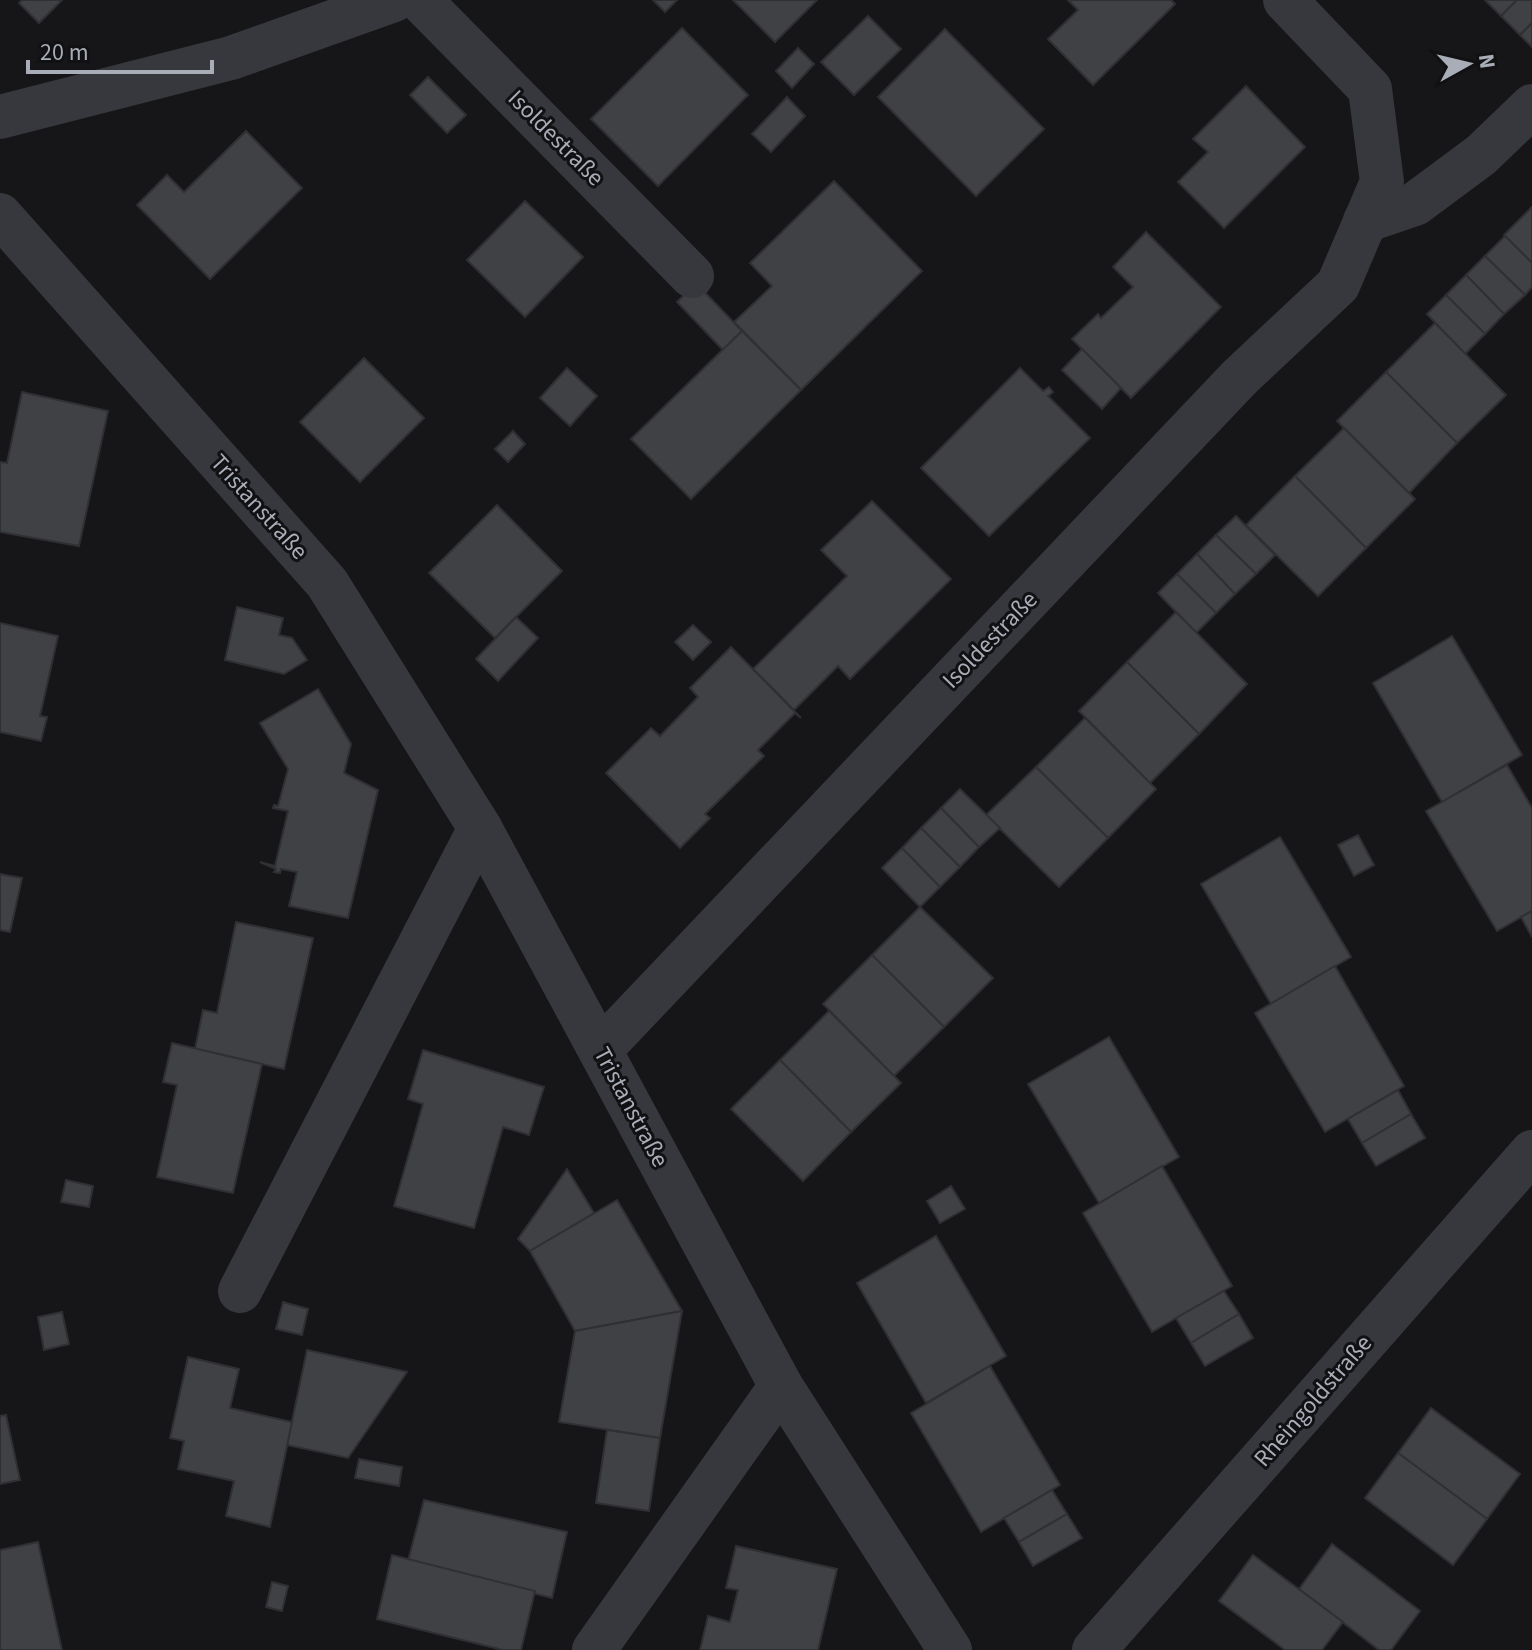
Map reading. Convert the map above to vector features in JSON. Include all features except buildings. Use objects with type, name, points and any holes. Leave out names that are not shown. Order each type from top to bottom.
[{"type":"street","points":[[0,117],[231,58],[394,0]]},
{"type":"street","name":"Isoldestraße","points":[[420,0],[692,276]]},
{"type":"street","name":"Isoldestraße","points":[[600,1050],[1240,377],[1338,285],[1382,182],[1370,89],[1285,0]]},
{"type":"street","points":[[1365,221],[1415,204],[1481,155],[1532,106]]},
{"type":"street","name":"Tristanstraße","points":[[0,215],[327,583],[480,828],[781,1386],[950,1650]]},
{"type":"street","points":[[240,1291],[480,828]]},
{"type":"street","name":"Rheingoldstraße","points":[[1094,1650],[1532,1152]]},
{"type":"street","points":[[594,1650],[781,1386]]}]
